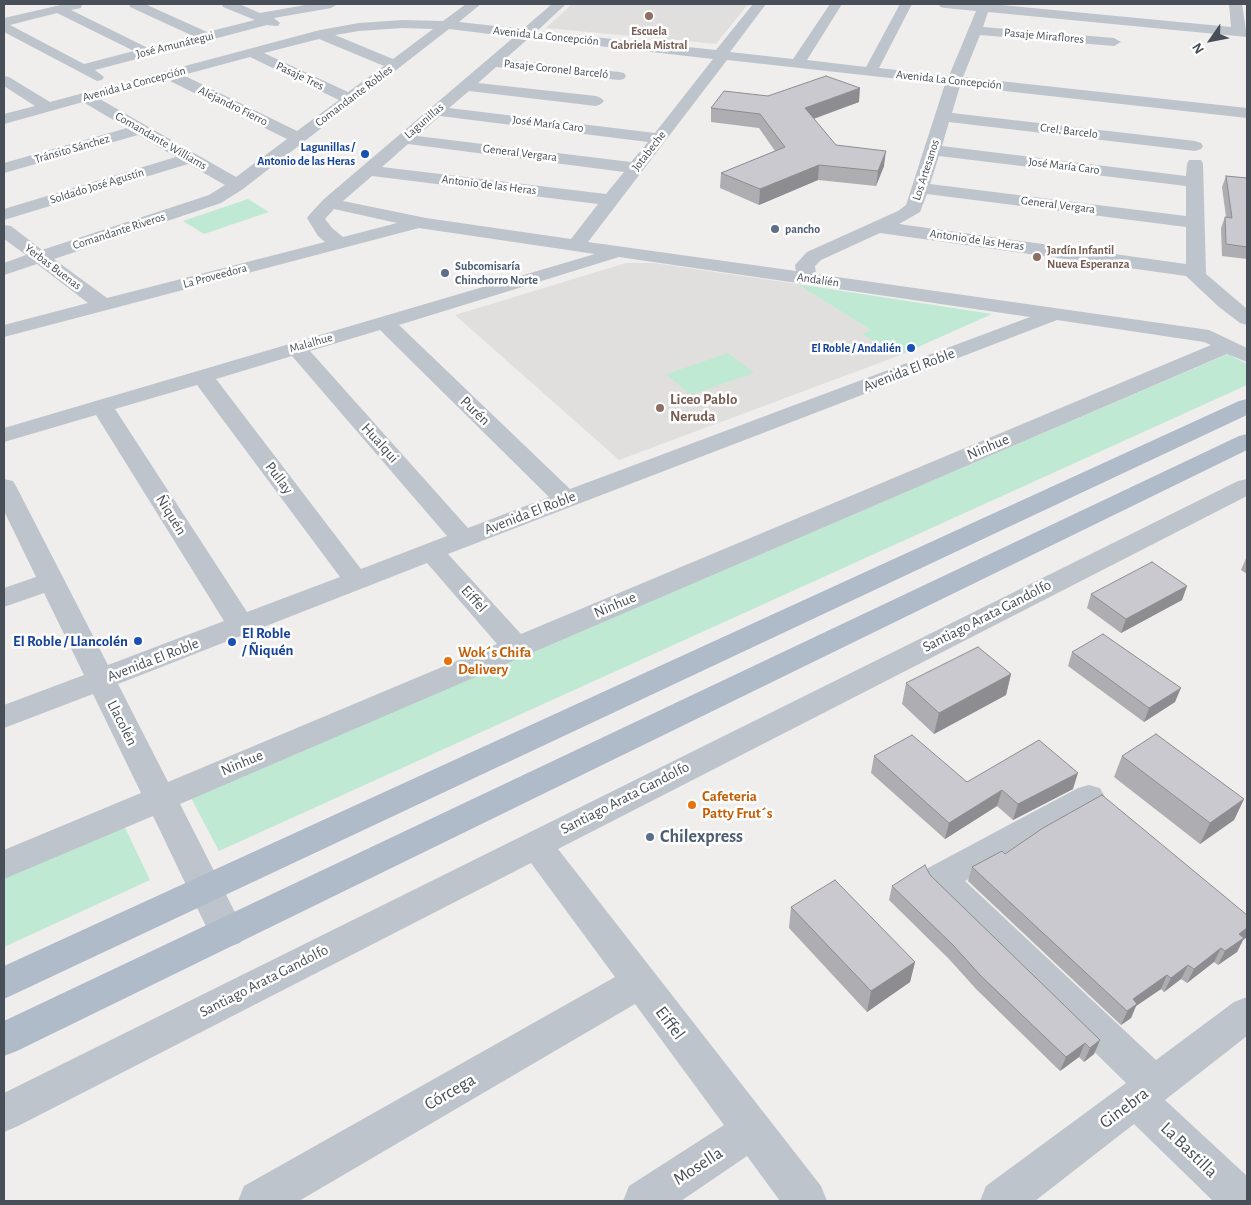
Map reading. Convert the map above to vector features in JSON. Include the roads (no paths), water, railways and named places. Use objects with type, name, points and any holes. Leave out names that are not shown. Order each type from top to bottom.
[{"type":"main road","points":[[4,983],[1247,406]]},
{"type":"main road","points":[[4,1039],[1247,441]]},
{"type":"street","points":[[4,22],[82,4]]},
{"type":"street","points":[[135,4],[206,37]]},
{"type":"street","points":[[228,4],[263,19],[394,65]]},
{"type":"street","name":"José Amunátegui","points":[[82,69],[206,37],[263,19],[331,4]]},
{"type":"street","name":"Comandante Robles","points":[[235,187],[474,4]]},
{"type":"street","name":"Lagunillas","points":[[338,243],[326,232],[316,218],[330,203],[560,4]]},
{"type":"street","name":"Jotabeche","points":[[575,246],[760,4]]},
{"type":"street","points":[[797,64],[836,4]]},
{"type":"street","points":[[870,72],[906,4]]},
{"type":"street","points":[[945,4],[984,6],[1243,32],[1236,4]]},
{"type":"street","name":"Los Artesanos","points":[[807,278],[806,265],[810,259],[910,212],[917,203],[954,81],[984,6]]},
{"type":"street","points":[[59,9],[146,52]]},
{"type":"street","points":[[1168,11],[1168,25]]},
{"type":"street","name":"Avenida La Concepción","points":[[4,119],[313,35],[354,27],[390,17],[446,26],[954,81],[1195,126],[1247,113]]},
{"type":"street","points":[[4,27],[117,88]]},
{"type":"street","name":"Pasaje Miraflores","points":[[975,30],[1114,42]]},
{"type":"street","points":[[13,46],[32,42]]},
{"type":"street","points":[[570,127],[646,47]]},
{"type":"street","name":"Pasaje Tres","points":[[250,52],[350,99]]},
{"type":"street","name":"Pasaje Coronel Barceló","points":[[493,62],[626,68]]},
{"type":"street","name":"Alejandro Fierro","points":[[168,74],[299,138]]},
{"type":"street","points":[[4,80],[48,107]]},
{"type":"street","points":[[466,86],[596,101]]},
{"type":"street","name":"Comandante Williams","points":[[85,97],[190,158],[235,187]]},
{"type":"street","name":"José María Caro","points":[[437,111],[658,138]]},
{"type":"street","name":"Crel. Barcelo","points":[[943,117],[1195,126]]},
{"type":"street","points":[[1195,126],[1196,276],[1247,320]]},
{"type":"street","name":"Tránsito Sánchez","points":[[4,168],[140,129]]},
{"type":"street","name":"General Vergara","points":[[404,139],[636,168]]},
{"type":"street","name":"José María Caro","points":[[933,150],[1195,182]]},
{"type":"street","name":"Soldado José Agustín","points":[[4,215],[190,158]]},
{"type":"street","name":"Antonio de las Heras","points":[[369,170],[610,200]]},
{"type":"street","name":"Comandante Riveros","points":[[4,269],[215,199],[235,187]]},
{"type":"street","name":"General Vergara","points":[[922,188],[1195,223]]},
{"type":"street","points":[[330,203],[426,224]]},
{"type":"street","name":"Andalién","points":[[426,224],[1058,313],[1228,346]]},
{"type":"street","name":"La Proveedora","points":[[4,331],[396,228],[426,224]]},
{"type":"street","name":"Antonio de las Heras","points":[[878,227],[1195,270]]},
{"type":"street","name":"Yerbas Buenas","points":[[4,230],[103,305]]},
{"type":"street","name":"Malalhue","points":[[4,434],[619,252]]},
{"type":"street","name":"Avenida El Roble","points":[[4,717],[566,499],[1058,313]]},
{"type":"street","name":"Ninhue","points":[[4,865],[1228,346],[1247,320]]},
{"type":"street","name":"Purén","points":[[384,322],[566,499]]},
{"type":"street","name":"Hualqui","points":[[296,348],[464,539]]},
{"type":"street","name":"Pullay","points":[[202,376],[356,580]]},
{"type":"street","name":"Ñiquén","points":[[102,406],[241,625]]},
{"type":"street","name":"Llacolén","points":[[4,486],[227,932]]},
{"type":"street","name":"Santiago Arata Gandolfo","points":[[4,1112],[1247,486]]},
{"type":"street","name":"Eiffel","points":[[431,552],[516,647]]},
{"type":"street","points":[[4,598],[52,581]]},
{"type":"street","name":"La Bastilla","points":[[1089,797],[940,878],[1145,1092],[1243,1201]]},
{"type":"street","name":"Eiffel","points":[[535,844],[806,1201]]},
{"type":"street","name":"Córcega","points":[[259,1201],[640,982]]},
{"type":"street","name":"Ginebra","points":[[1001,1201],[1247,1014]]},
{"type":"street","name":"Mosella","points":[[644,1201],[752,1130]]},
{"type":"place","name":"Escuela Gabriela Mistral","points":[[649,16]]},
{"type":"place","name":"Lagunillas / Antonio de las Heras","points":[[365,154]]},
{"type":"place","name":"pancho","points":[[775,229]]},
{"type":"place","name":"Jardín Infantil Nueva Esperanza","points":[[1037,257]]},
{"type":"place","name":"Subcomisaría Chinchorro Norte","points":[[445,273]]},
{"type":"place","name":"El Roble / Andalién","points":[[911,348]]},
{"type":"place","name":"Liceo Pablo Neruda","points":[[660,408]]},
{"type":"place","name":"El Roble / Llancolén","points":[[138,641]]},
{"type":"place","name":"El Roble / Ñiquén","points":[[232,642]]},
{"type":"place","name":"Wok´s Chifa Delivery","points":[[448,661]]},
{"type":"place","name":"Cafeteria Patty Frut´s","points":[[692,805]]},
{"type":"place","name":"Chilexpress","points":[[650,837]]}]
